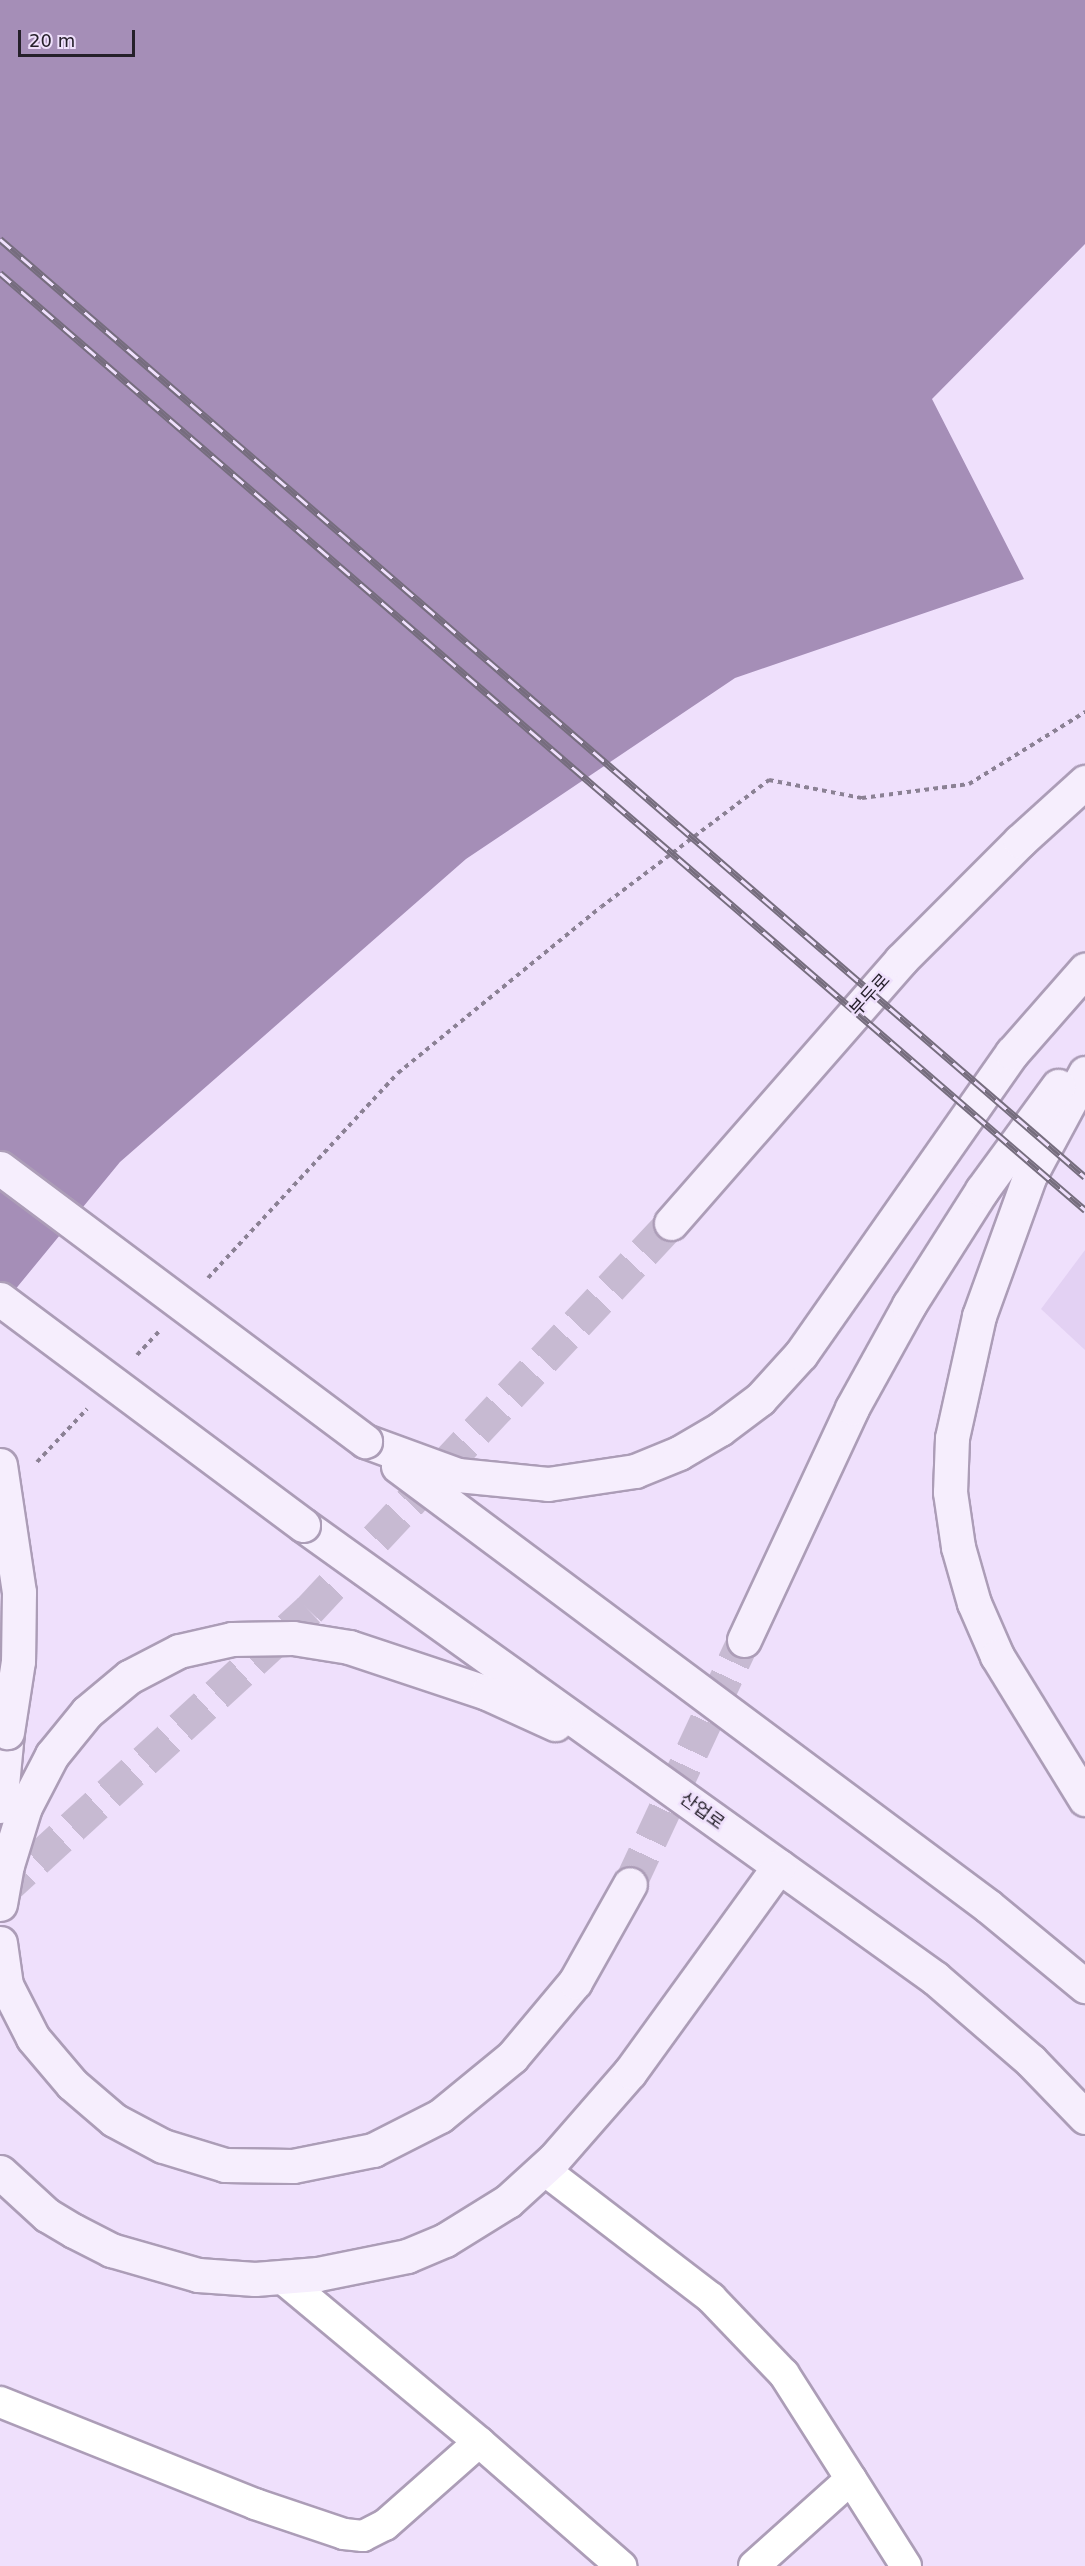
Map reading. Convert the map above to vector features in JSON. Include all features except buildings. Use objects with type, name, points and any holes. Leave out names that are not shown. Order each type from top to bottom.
[{"type":"main road","name":"부두로","points":[[671,1223],[901,960],[1020,841],[1085,782]]},
{"type":"main road","points":[[365,1441],[458,1475],[548,1484],[635,1471],[679,1453],[720,1429],[760,1400],[801,1354],[1005,1062],[1085,970]]},
{"type":"main road","points":[[744,1640],[852,1408],[909,1305],[982,1190],[1085,1052]]},
{"type":"main road","points":[[1085,1073],[1030,1175],[979,1316],[952,1438],[950,1492],[958,1547],[974,1603],[997,1656],[1085,1799]]},
{"type":"main road","points":[[0,1168],[988,1905],[1085,1986]]},
{"type":"main road","name":"산업로","points":[[0,1299],[303,1525],[935,1978],[1031,2061],[1085,2117]]},
{"type":"main road","points":[[0,1465],[19,1592],[18,1661],[3,1739],[0,1806]]},
{"type":"main road","points":[[0,1904],[7,1865],[26,1807],[52,1755],[87,1712],[129,1677],[179,1651],[232,1639],[293,1638],[349,1647],[415,1667],[487,1693],[643,1769]]},
{"type":"main road","points":[[0,2172],[48,2215],[111,2250],[198,2275],[281,2277],[363,2268],[435,2244],[508,2201],[543,2169],[630,2072],[779,1866]]},
{"type":"main road","points":[[0,1943],[6,1984],[33,2038],[72,2084],[114,2120],[163,2146],[225,2165],[292,2166],[373,2150],[440,2116],[512,2057],[575,1982],[630,1884]]},
{"type":"street","points":[[543,2169],[711,2298],[784,2374],[906,2566]]},
{"type":"street","points":[[281,2277],[479,2442],[621,2566]]},
{"type":"street","points":[[0,2402],[255,2505],[344,2534],[363,2536],[385,2525],[479,2442]]},
{"type":"street","points":[[754,2566],[851,2479]]},
{"type":"path","points":[[203,1284],[398,1073],[601,907],[769,780],[862,798],[969,784],[1085,712]]},
{"type":"path","points":[[130,1362],[162,1327]]},
{"type":"path","points":[[32,1468],[89,1406]]},
{"type":"shaded area","points":[[0,0],[1085,0],[1085,244],[932,399],[1024,579],[735,678],[466,859],[120,1162],[0,1308]]},
{"type":"shaded area","points":[[1085,1250],[1085,1350],[1041,1309]]},
{"type":"tunnel","points":[[0,1893],[309,1610],[671,1223]]},
{"type":"tunnel","points":[[630,1884],[744,1640]]},
{"type":"railway","points":[[0,239],[1085,1177]]},
{"type":"railway","points":[[0,273],[1085,1210]]}]
